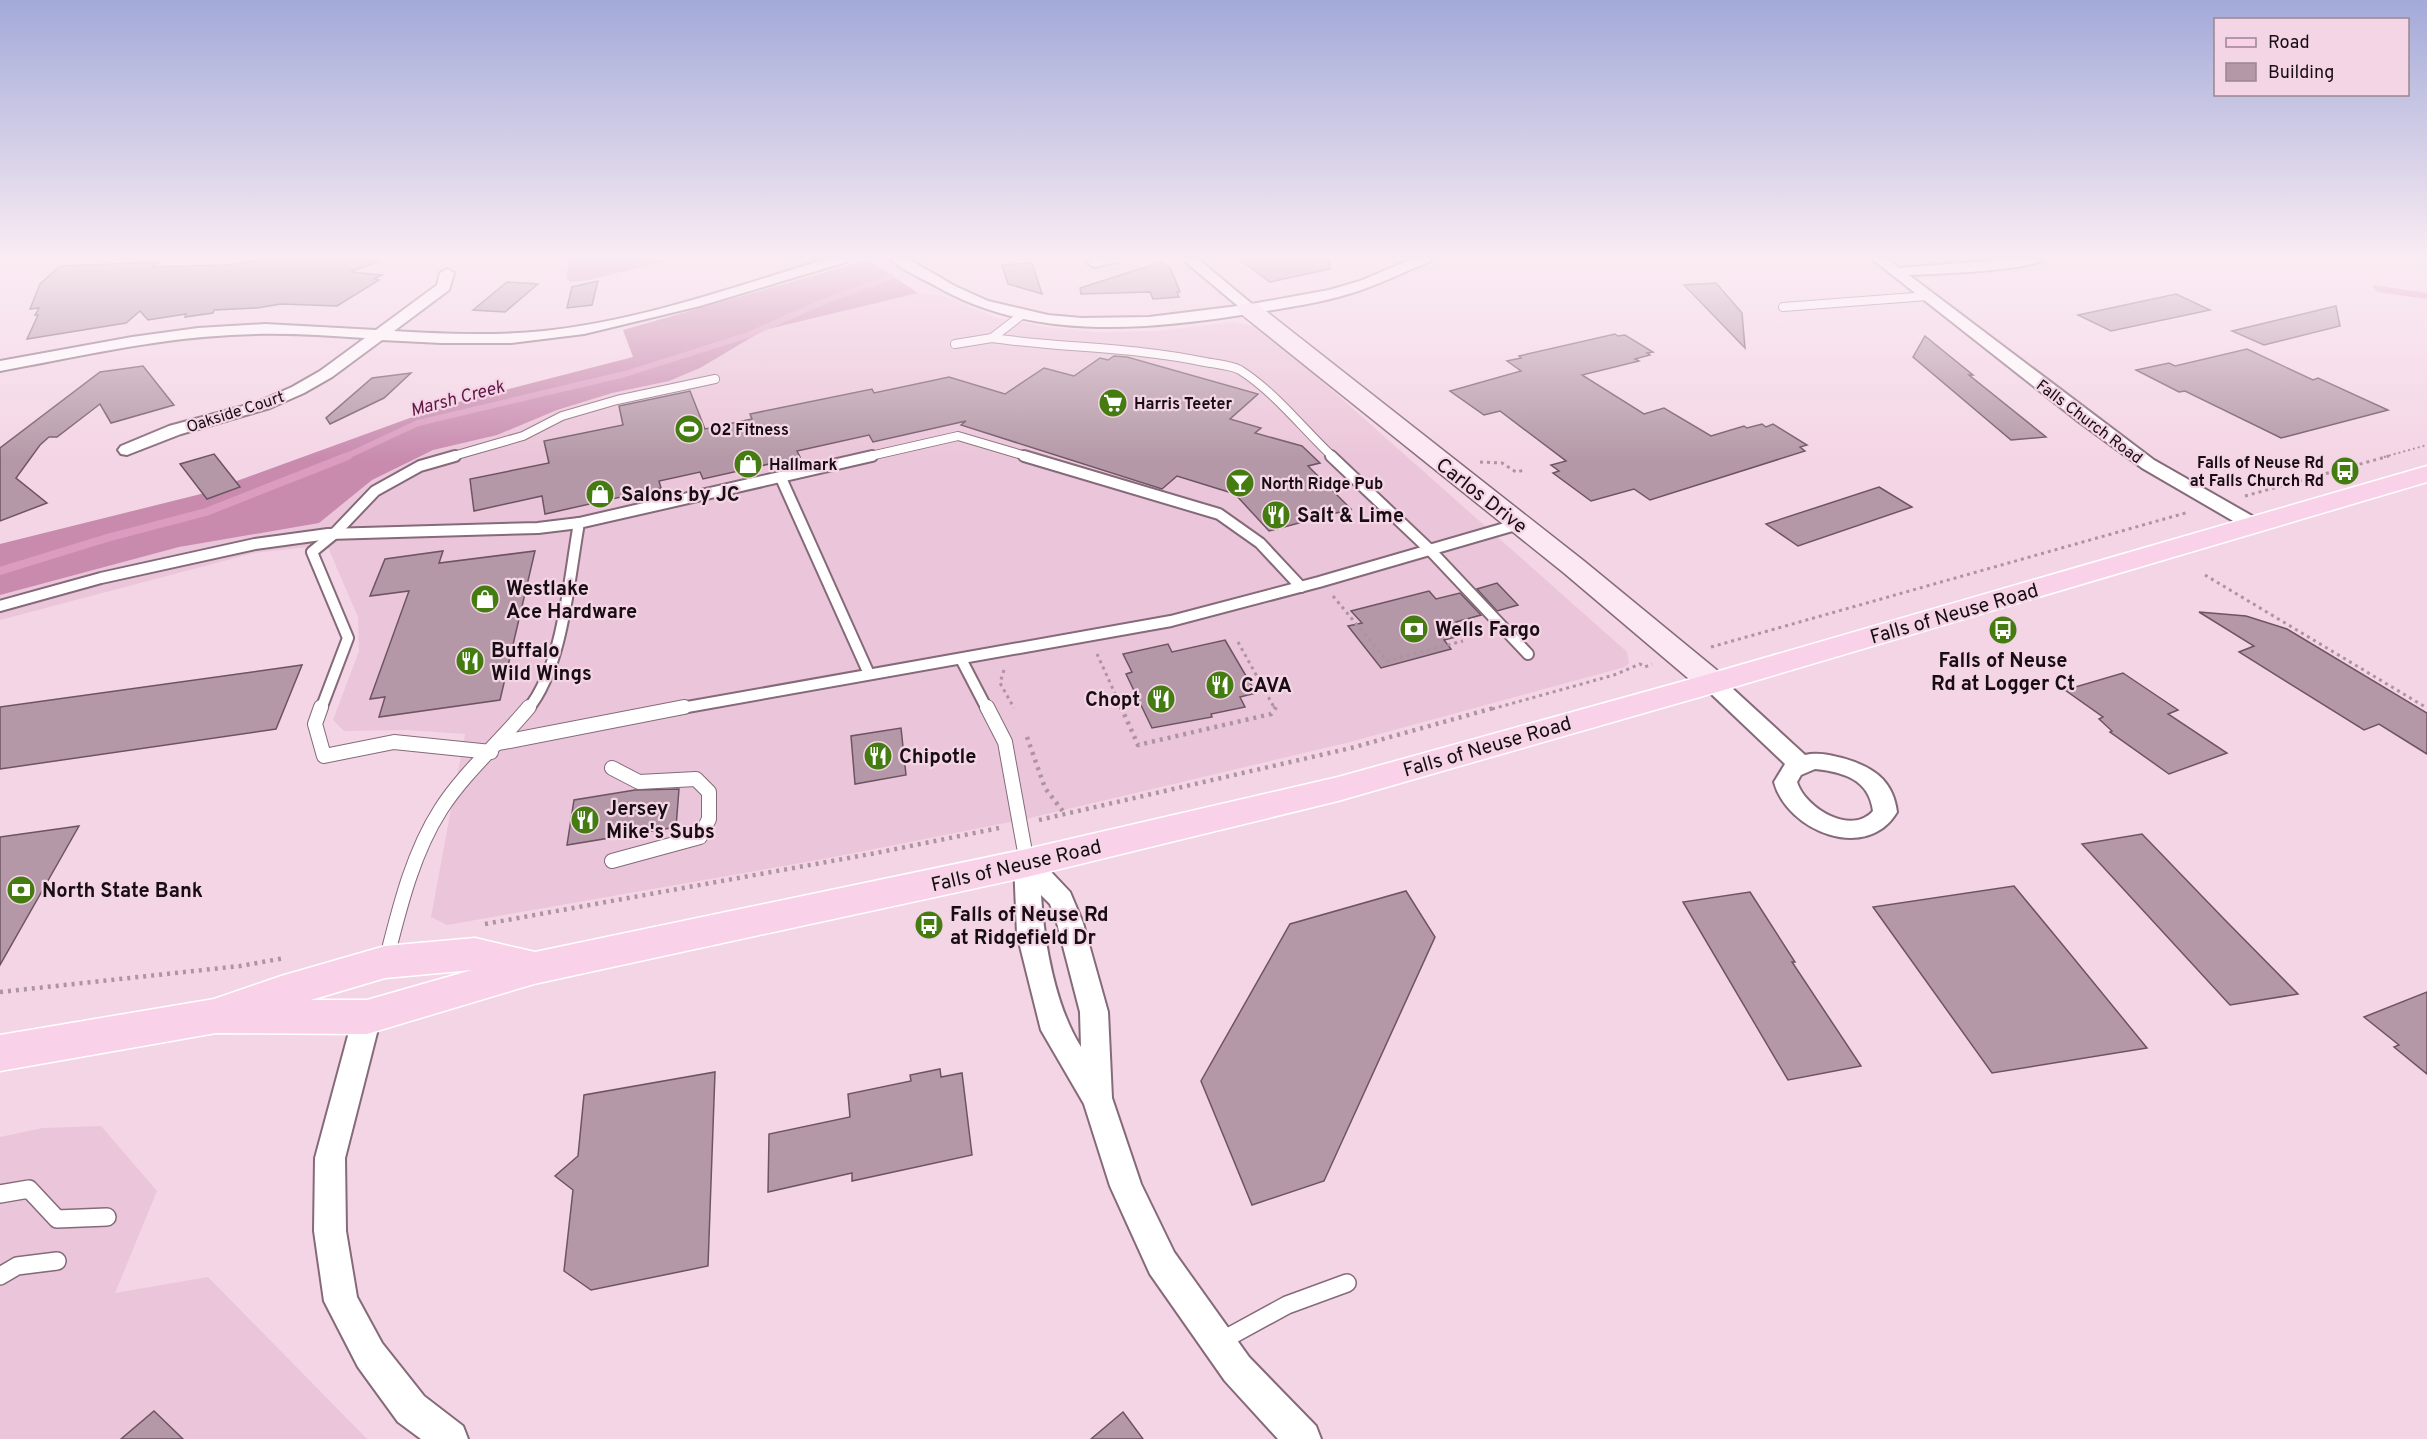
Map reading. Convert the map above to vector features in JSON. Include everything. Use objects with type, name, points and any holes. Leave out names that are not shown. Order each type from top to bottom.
[{"type":"main road","name":"Falls of Neuse Road","points":[[0,1053],[216,1016],[367,1017],[534,968],[1027,863],[1338,789],[1713,683],[2427,474]]},
{"type":"main road","name":"Falls of Neuse Road","points":[[216,1016],[281,992],[385,962],[475,954],[534,968]]},
{"type":"street","name":"Oakside Court","points":[[127,450],[175,430],[255,408],[298,390],[326,374],[391,326]]},
{"type":"street","points":[[0,366],[156,339],[225,331],[264,329],[477,340],[575,331],[599,326]]},
{"type":"street","name":"Carlos Drive","points":[[1271,326],[1519,524],[1713,683]]},
{"type":"street","name":"Falls Church Road","points":[[1967,326],[2148,464],[2254,525]]},
{"type":"street","points":[[1713,683],[1800,764]]},
{"type":"street","points":[[1027,863],[1030,934],[1055,1030],[1098,1100],[1126,1186],[1162,1263],[1238,1369],[1291,1434]]},
{"type":"street","points":[[1027,863],[1061,899],[1070,923],[1094,1012],[1098,1100]]},
{"type":"street","points":[[367,1017],[330,1158],[330,1231],[341,1301],[370,1355],[411,1409],[450,1439]]},
{"type":"lane","points":[[992,338],[1007,326]]},
{"type":"lane","points":[[955,344],[992,338],[1041,345],[1169,354],[1238,369],[1283,405],[1302,428],[1430,550],[1528,654]]},
{"type":"lane","points":[[715,379],[617,400],[562,416],[523,436],[420,466],[375,491],[334,534],[312,552],[348,638],[315,724],[324,756],[394,742],[495,747],[869,674],[1149,625],[1301,587],[1519,524]]},
{"type":"lane","points":[[0,606],[101,578],[255,544],[334,534],[538,528],[579,523],[958,436],[1219,514],[1260,543],[1301,587]]},
{"type":"lane","points":[[781,478],[869,674]]},
{"type":"lane","points":[[385,962],[400,906],[417,858],[441,809],[537,698],[554,662],[579,523]]},
{"type":"lane","points":[[962,659],[1005,742],[1027,863]]},
{"type":"lane","points":[[612,768],[639,782],[696,779],[709,792],[709,819],[700,837],[612,861]]},
{"type":"lane","points":[[0,1194],[29,1189],[57,1219],[107,1217]]},
{"type":"lane","points":[[0,1276],[17,1266],[57,1262]]},
{"type":"lane","points":[[1219,1342],[1287,1305],[1347,1283]]},
{"type":"path","points":[[2240,498],[2427,445]]},
{"type":"path","points":[[1473,464],[1502,462],[1516,472],[1525,470]]},
{"type":"path","points":[[1706,649],[2192,511]]},
{"type":"path","points":[[2205,575],[2427,708]]},
{"type":"path","points":[[1333,596],[1386,661],[1463,641]]},
{"type":"path","points":[[1094,648],[1138,745],[1271,714],[1276,708],[1238,642]]},
{"type":"path","points":[[1023,727],[1040,779],[1054,805],[1066,815],[1351,748],[1614,675],[1640,664],[1645,667]]},
{"type":"path","points":[[1010,666],[1002,671],[1000,683],[1015,710]]},
{"type":"path","points":[[482,925],[876,853],[972,833]]},
{"type":"path","points":[[0,992],[74,982],[240,966],[293,956]]},
{"type":"shaded area","points":[[636,326],[780,326],[764,330],[700,368],[669,381],[612,393],[557,410],[497,435],[433,450],[372,480],[319,523],[179,547],[0,595],[0,544],[201,494],[443,406],[633,357],[623,330]]},
{"type":"shaded area","points":[[770,326],[1042,326],[1095,332],[1158,331],[1198,326],[1262,328],[1627,652],[1629,663],[1625,667],[1346,743],[1030,818],[829,858],[447,925],[431,917],[465,734],[407,730],[344,731],[333,720],[359,651],[358,617],[327,545],[254,553],[0,620],[0,544],[201,494],[443,406],[633,357]]},
{"type":"shaded area","points":[[101,1126],[157,1191],[115,1293],[208,1277],[367,1439],[0,1439],[0,1137],[43,1128]]},
{"type":"building","points":[[33,326],[106,326],[27,339]]},
{"type":"building","points":[[1724,326],[1743,326],[1745,348]]},
{"type":"building","points":[[2101,326],[2134,326],[2111,331]]},
{"type":"building","points":[[2252,326],[2339,326],[2264,345],[2232,331]]},
{"type":"building","points":[[1615,334],[1625,335],[1653,352],[1635,359],[1639,361],[1582,375],[1644,414],[1664,408],[1711,436],[1744,426],[1747,428],[1762,424],[1766,427],[1773,424],[1807,445],[1800,447],[1805,451],[1650,500],[1634,489],[1591,501],[1553,473],[1559,471],[1551,465],[1566,461],[1500,411],[1484,415],[1450,391],[1521,371],[1507,361],[1521,358],[1519,356]]},
{"type":"building","points":[[1925,336],[2046,437],[2011,440],[1913,357]]},
{"type":"building","points":[[2247,349],[2313,380],[2318,378],[2388,410],[2281,438],[2136,370],[2169,363],[2175,366]]},
{"type":"building","points":[[1114,356],[1127,357],[1258,394],[1230,419],[1261,428],[1255,433],[1302,446],[1320,463],[1308,466],[1351,509],[1269,531],[1235,494],[1177,476],[1162,489],[961,425],[966,421],[873,442],[869,435],[797,451],[800,457],[703,479],[700,472],[659,481],[661,488],[545,514],[542,496],[474,511],[470,479],[549,463],[544,441],[623,425],[619,406],[690,391],[705,429],[752,419],[750,414],[872,389],[874,393],[949,377],[1005,394],[1044,368],[1074,376],[1100,358],[1108,360]]},
{"type":"building","points":[[143,366],[174,405],[111,423],[100,404],[57,437],[49,437],[40,445],[16,478],[47,503],[0,521],[0,448],[100,372]]},
{"type":"building","points":[[411,373],[384,398],[330,424],[326,418],[372,378]]},
{"type":"building","points":[[214,454],[240,487],[207,499],[180,464]]},
{"type":"building","points":[[1879,487],[1912,507],[1798,546],[1766,524]]},
{"type":"building","points":[[443,551],[439,563],[535,551],[500,700],[379,717],[385,697],[370,699],[409,591],[370,596],[385,559]]},
{"type":"building","points":[[1497,583],[1518,605],[1497,611],[1477,589]]},
{"type":"building","name":"Wells Fargo","points":[[1429,591],[1436,599],[1460,593],[1481,615],[1456,622],[1467,634],[1444,640],[1451,649],[1381,668],[1348,626],[1362,623],[1351,611]]},
{"type":"building","points":[[2199,612],[2246,616],[2287,629],[2427,713],[2427,754],[2379,724],[2364,730],[2239,652],[2254,646]]},
{"type":"building","points":[[1225,640],[1256,693],[1240,697],[1245,707],[1211,714],[1212,717],[1152,728],[1126,674],[1132,672],[1123,654],[1168,644],[1172,652]]},
{"type":"building","points":[[302,665],[276,729],[0,769],[0,707]]},
{"type":"building","points":[[2123,673],[2178,710],[2168,714],[2227,753],[2169,774],[2110,732],[2112,731],[2099,719],[2103,717],[2065,690]]},
{"type":"building","name":"Chipotle","points":[[901,728],[906,775],[855,784],[851,736]]},
{"type":"building","points":[[679,789],[676,827],[567,845],[574,800],[635,790]]},
{"type":"building","name":"North State Bank","points":[[79,826],[0,965],[0,837]]},
{"type":"building","points":[[2142,834],[2298,994],[2230,1005],[2082,844]]},
{"type":"building","points":[[2014,886],[2147,1048],[1992,1073],[1873,907]]},
{"type":"building","points":[[1406,891],[1435,937],[1324,1181],[1252,1205],[1201,1081],[1290,924]]},
{"type":"building","points":[[1750,892],[1795,962],[1792,962],[1861,1066],[1788,1080],[1683,902]]},
{"type":"building","points":[[2427,992],[2427,1074],[2394,1047],[2399,1045],[2364,1017]]},
{"type":"building","points":[[940,1069],[941,1077],[962,1073],[972,1155],[852,1181],[852,1173],[768,1192],[769,1134],[850,1117],[848,1094],[911,1081],[910,1075]]},
{"type":"building","points":[[715,1072],[708,1266],[591,1290],[564,1271],[573,1190],[555,1176],[578,1156],[584,1095]]},
{"type":"building","points":[[154,1411],[183,1439],[121,1439]]},
{"type":"building","points":[[1123,1412],[1143,1439],[1091,1439]]},
{"type":"waterway","name":"Marsh Creek","points":[[345,457],[418,423],[625,374],[748,335],[768,326]]},
{"type":"waterway","name":"Marsh Creek","points":[[0,571],[107,538],[206,512],[348,456]]},
{"type":"place","name":"Harris Teeter","points":[[1113,403]]},
{"type":"place","name":"O2 Fitness","points":[[689,429]]},
{"type":"place","name":"Hallmark","points":[[748,464]]},
{"type":"place","name":"Falls of Neuse Rd at Falls Church Rd","points":[[2345,471]]},
{"type":"place","name":"North Ridge Pub","points":[[1240,483]]},
{"type":"place","name":"Salons by JC","points":[[600,494]]},
{"type":"place","name":"Salt & Lime","points":[[1276,515]]},
{"type":"place","name":"Westlake Ace Hardware","points":[[485,599]]},
{"type":"place","name":"Wells Fargo","points":[[1414,629]]},
{"type":"place","name":"Falls of Neuse Rd at Logger Ct","points":[[2003,630]]},
{"type":"place","name":"Buffalo Wild Wings","points":[[470,661]]},
{"type":"place","name":"CAVA","points":[[1220,685]]},
{"type":"place","name":"Chopt","points":[[1161,699]]},
{"type":"place","name":"Chipotle","points":[[878,756]]},
{"type":"place","name":"Jersey Mike's Subs","points":[[585,820]]},
{"type":"place","name":"North State Bank","points":[[21,890]]},
{"type":"place","name":"Falls of Neuse Rd at Ridgefield Dr","points":[[929,925]]}]
